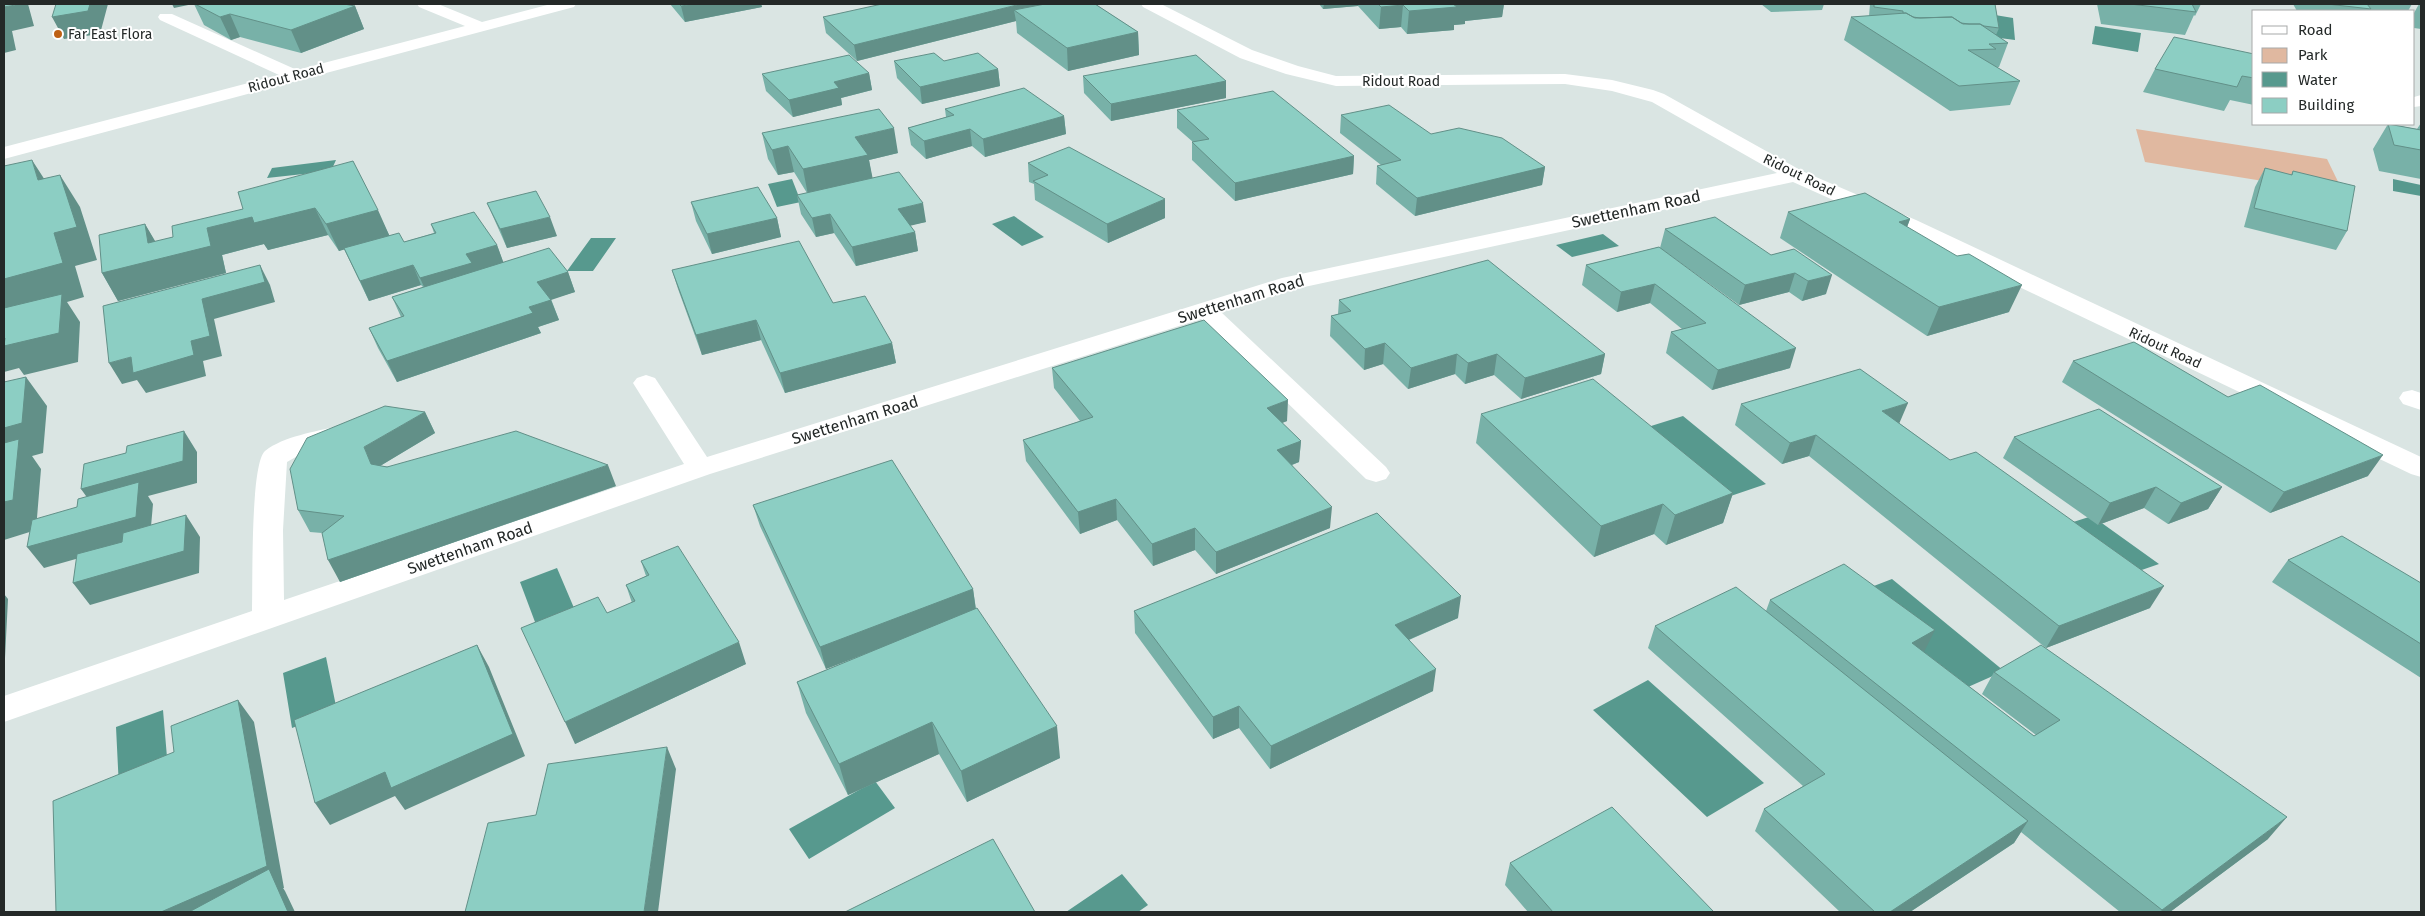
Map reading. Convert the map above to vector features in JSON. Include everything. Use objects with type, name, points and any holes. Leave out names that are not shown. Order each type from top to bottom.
[{"type":"street","points":[[425,4],[480,27]]},
{"type":"street","name":"Ridout Road","points":[[4,153],[568,4]]},
{"type":"street","name":"Ridout Road","points":[[1149,4],[1246,54],[1292,70],[1336,80],[1565,78],[1635,89],[1658,98],[1795,175],[1908,225],[2421,468]]},
{"type":"street","points":[[166,17],[294,76]]},
{"type":"street","name":"Swettenham Road","points":[[4,709],[700,468],[1290,283],[1795,175]]},
{"type":"street","points":[[1205,310],[1376,473]]},
{"type":"street","points":[[646,383],[700,468]]},
{"type":"street","points":[[268,618],[268,530],[271,470],[274,458],[291,448],[338,434]]},
{"type":"green space","points":[[2136,129],[2327,159],[2344,194],[2145,162]]},
{"type":"water","points":[[1989,14],[2013,18],[2015,40],[1992,37]]},
{"type":"water","points":[[2095,26],[2141,33],[2138,52],[2092,44]]},
{"type":"water","points":[[336,160],[331,171],[267,178],[272,168]]},
{"type":"water","points":[[792,179],[801,202],[777,207],[768,184]]},
{"type":"water","points":[[2393,179],[2421,185],[2421,196],[2393,191]]},
{"type":"water","points":[[1014,216],[1044,237],[1022,246],[992,224]]},
{"type":"water","points":[[1603,234],[1619,246],[1572,257],[1556,245]]},
{"type":"water","points":[[591,238],[616,238],[593,271],[567,271]]},
{"type":"water","points":[[1683,416],[1766,484],[1716,501],[1635,431]]},
{"type":"water","points":[[2092,516],[2159,564],[2133,573],[2067,524]]},
{"type":"water","points":[[557,568],[577,615],[538,630],[520,582]]},
{"type":"water","points":[[1892,579],[2004,671],[1950,695],[1840,599]]},
{"type":"water","points":[[326,657],[337,711],[292,728],[283,673]]},
{"type":"water","points":[[1648,680],[1764,783],[1707,817],[1593,710]]},
{"type":"water","points":[[163,710],[168,769],[119,788],[116,727]]},
{"type":"water","points":[[875,781],[895,808],[809,859],[789,829]]},
{"type":"water","points":[[1122,874],[1148,905],[1138,912],[1066,912]]},
{"type":"building","points":[[4,4],[21,4],[4,7]]},
{"type":"building","points":[[56,4],[90,4],[88,11],[52,17]]},
{"type":"building","points":[[195,4],[344,4],[355,6],[291,30],[230,14],[220,17]]},
{"type":"building","points":[[679,4],[695,4],[681,6]]},
{"type":"building","points":[[882,4],[1021,4],[854,45],[823,17]]},
{"type":"building","points":[[1045,4],[1095,4],[1138,32],[1067,48],[1014,10]]},
{"type":"building","points":[[1378,4],[1453,4],[1457,7],[1409,11],[1403,5],[1381,7]]},
{"type":"building","points":[[1874,4],[1995,4],[1999,28],[1961,23],[1952,17],[1913,17],[1903,13],[1903,11],[1874,7]]},
{"type":"building","points":[[2130,4],[2192,4],[2196,12]]},
{"type":"building","points":[[2327,4],[2367,4],[2371,9]]},
{"type":"building","points":[[1906,13],[1915,18],[1952,17],[1963,24],[1980,24],[2008,43],[1989,44],[1996,49],[1968,50],[2020,81],[1959,86],[1851,17]]},
{"type":"building","points":[[2174,37],[2252,54],[2252,78],[2242,76],[2237,87],[2155,69]]},
{"type":"building","points":[[934,53],[944,61],[978,53],[998,69],[920,87],[894,61]]},
{"type":"building","points":[[849,55],[869,73],[834,82],[839,88],[789,100],[762,74]]},
{"type":"building","points":[[1196,55],[1226,81],[1111,104],[1083,76]]},
{"type":"building","points":[[1024,88],[1064,116],[983,139],[970,129],[924,141],[908,128],[954,115],[945,109]]},
{"type":"building","points":[[1273,91],[1354,156],[1235,183],[1192,142],[1209,139],[1177,110]]},
{"type":"building","points":[[1389,105],[1431,134],[1459,128],[1502,138],[1545,167],[1417,198],[1377,166],[1401,160],[1341,115]]},
{"type":"building","points":[[879,109],[894,128],[855,137],[868,155],[803,169],[788,146],[772,150],[762,133]]},
{"type":"building","points":[[2388,125],[2421,130],[2421,150],[2394,145]]},
{"type":"building","points":[[1069,147],[1165,199],[1107,224],[1033,181],[1048,175],[1028,163]]},
{"type":"building","points":[[32,160],[38,180],[60,175],[77,227],[54,233],[63,263],[4,279],[4,166]]},
{"type":"building","points":[[353,161],[378,210],[326,224],[315,208],[254,223],[252,217],[207,228],[211,246],[102,273],[99,235],[145,224],[148,243],[173,237],[172,226],[243,209],[238,192]]},
{"type":"building","points":[[2265,168],[2292,175],[2293,171],[2355,186],[2347,231],[2254,208]]},
{"type":"building","points":[[899,172],[923,203],[898,209],[915,232],[852,247],[830,214],[812,218],[797,195]]},
{"type":"building","points":[[758,187],[777,218],[707,234],[691,202]]},
{"type":"building","points":[[536,191],[550,217],[500,229],[487,203]]},
{"type":"building","points":[[1865,193],[1910,219],[1899,222],[1957,256],[1969,254],[2022,285],[1939,307],[1788,212]]},
{"type":"building","points":[[474,212],[497,245],[466,254],[472,263],[420,278],[413,265],[360,281],[344,248],[399,233],[404,242],[436,233],[431,224]]},
{"type":"building","points":[[1715,217],[1771,255],[1794,249],[1832,275],[1808,281],[1795,273],[1745,285],[1665,229]]},
{"type":"building","points":[[799,241],[833,303],[865,296],[892,343],[780,373],[756,320],[696,335],[672,270]]},
{"type":"building","points":[[1659,247],[1796,348],[1718,370],[1671,332],[1706,323],[1655,284],[1621,292],[1586,265]]},
{"type":"building","points":[[549,248],[568,272],[537,282],[551,300],[529,307],[533,313],[387,361],[369,328],[404,316],[392,297]]},
{"type":"building","points":[[1488,260],[1605,354],[1525,378],[1497,354],[1468,363],[1457,354],[1411,368],[1385,343],[1365,349],[1331,316],[1351,311],[1339,300]]},
{"type":"building","points":[[260,265],[265,282],[202,299],[210,336],[191,341],[194,355],[133,373],[131,357],[109,363],[103,306]]},
{"type":"building","points":[[62,294],[59,333],[4,346],[4,308]]},
{"type":"building","points":[[1204,320],[1288,400],[1267,408],[1301,441],[1277,450],[1332,507],[1216,552],[1195,528],[1152,544],[1116,499],[1078,512],[1023,440],[1093,417],[1052,368]]},
{"type":"building","points":[[2134,342],[2228,397],[2260,385],[2383,455],[2284,492],[2073,361]]},
{"type":"building","points":[[1860,369],[1908,403],[1882,411],[1950,460],[1976,452],[2164,586],[2059,626],[1816,435],[1790,443],[1741,404]]},
{"type":"building","points":[[26,377],[22,423],[4,428],[4,382]]},
{"type":"building","points":[[1593,379],[1733,493],[1675,515],[1663,504],[1601,526],[1481,414]]},
{"type":"building","points":[[385,406],[425,412],[364,447],[371,464],[387,467],[516,431],[608,465],[328,560],[322,533],[344,516],[298,510],[290,469],[307,438]]},
{"type":"building","points":[[2099,409],[2222,487],[2181,503],[2156,487],[2110,503],[2014,437]]},
{"type":"building","points":[[184,431],[183,461],[81,489],[84,464],[126,453],[127,446]]},
{"type":"building","points":[[19,439],[13,500],[4,502],[4,443]]},
{"type":"building","points":[[892,460],[973,589],[820,647],[753,505]]},
{"type":"building","points":[[139,482],[136,517],[27,547],[32,520],[77,507],[78,499]]},
{"type":"building","points":[[1377,513],[1461,596],[1395,625],[1436,669],[1271,746],[1239,706],[1213,717],[1134,611]]},
{"type":"building","points":[[186,515],[184,551],[73,583],[77,554],[122,542],[123,533]]},
{"type":"building","points":[[2342,536],[2421,583],[2421,644],[2288,560]]},
{"type":"building","points":[[678,546],[739,642],[565,722],[521,628],[598,597],[607,613],[635,601],[626,585],[649,575],[641,561]]},
{"type":"building","points":[[1844,564],[1935,630],[1912,643],[2034,736],[2060,720],[1994,672],[2041,645],[2287,817],[2162,910],[1770,600]]},
{"type":"building","points":[[1736,587],[2028,821],[1890,912],[1875,912],[1764,809],[1825,774],[1655,626]]},
{"type":"building","points":[[977,608],[1057,726],[961,771],[932,722],[839,764],[797,682]]},
{"type":"building","points":[[477,645],[513,734],[391,788],[385,772],[315,803],[294,720]]},
{"type":"building","points":[[238,700],[267,866],[161,912],[56,912],[53,801],[174,752],[171,726]]},
{"type":"building","points":[[667,747],[644,912],[465,912],[488,823],[536,815],[548,764]]},
{"type":"building","points":[[1612,807],[1714,912],[1553,912],[1510,863]]},
{"type":"building","points":[[993,839],[1035,912],[845,912]]},
{"type":"building","points":[[269,869],[288,912],[189,912]]},
{"type":"place","name":"Far East Flora","points":[[58,34]]}]
